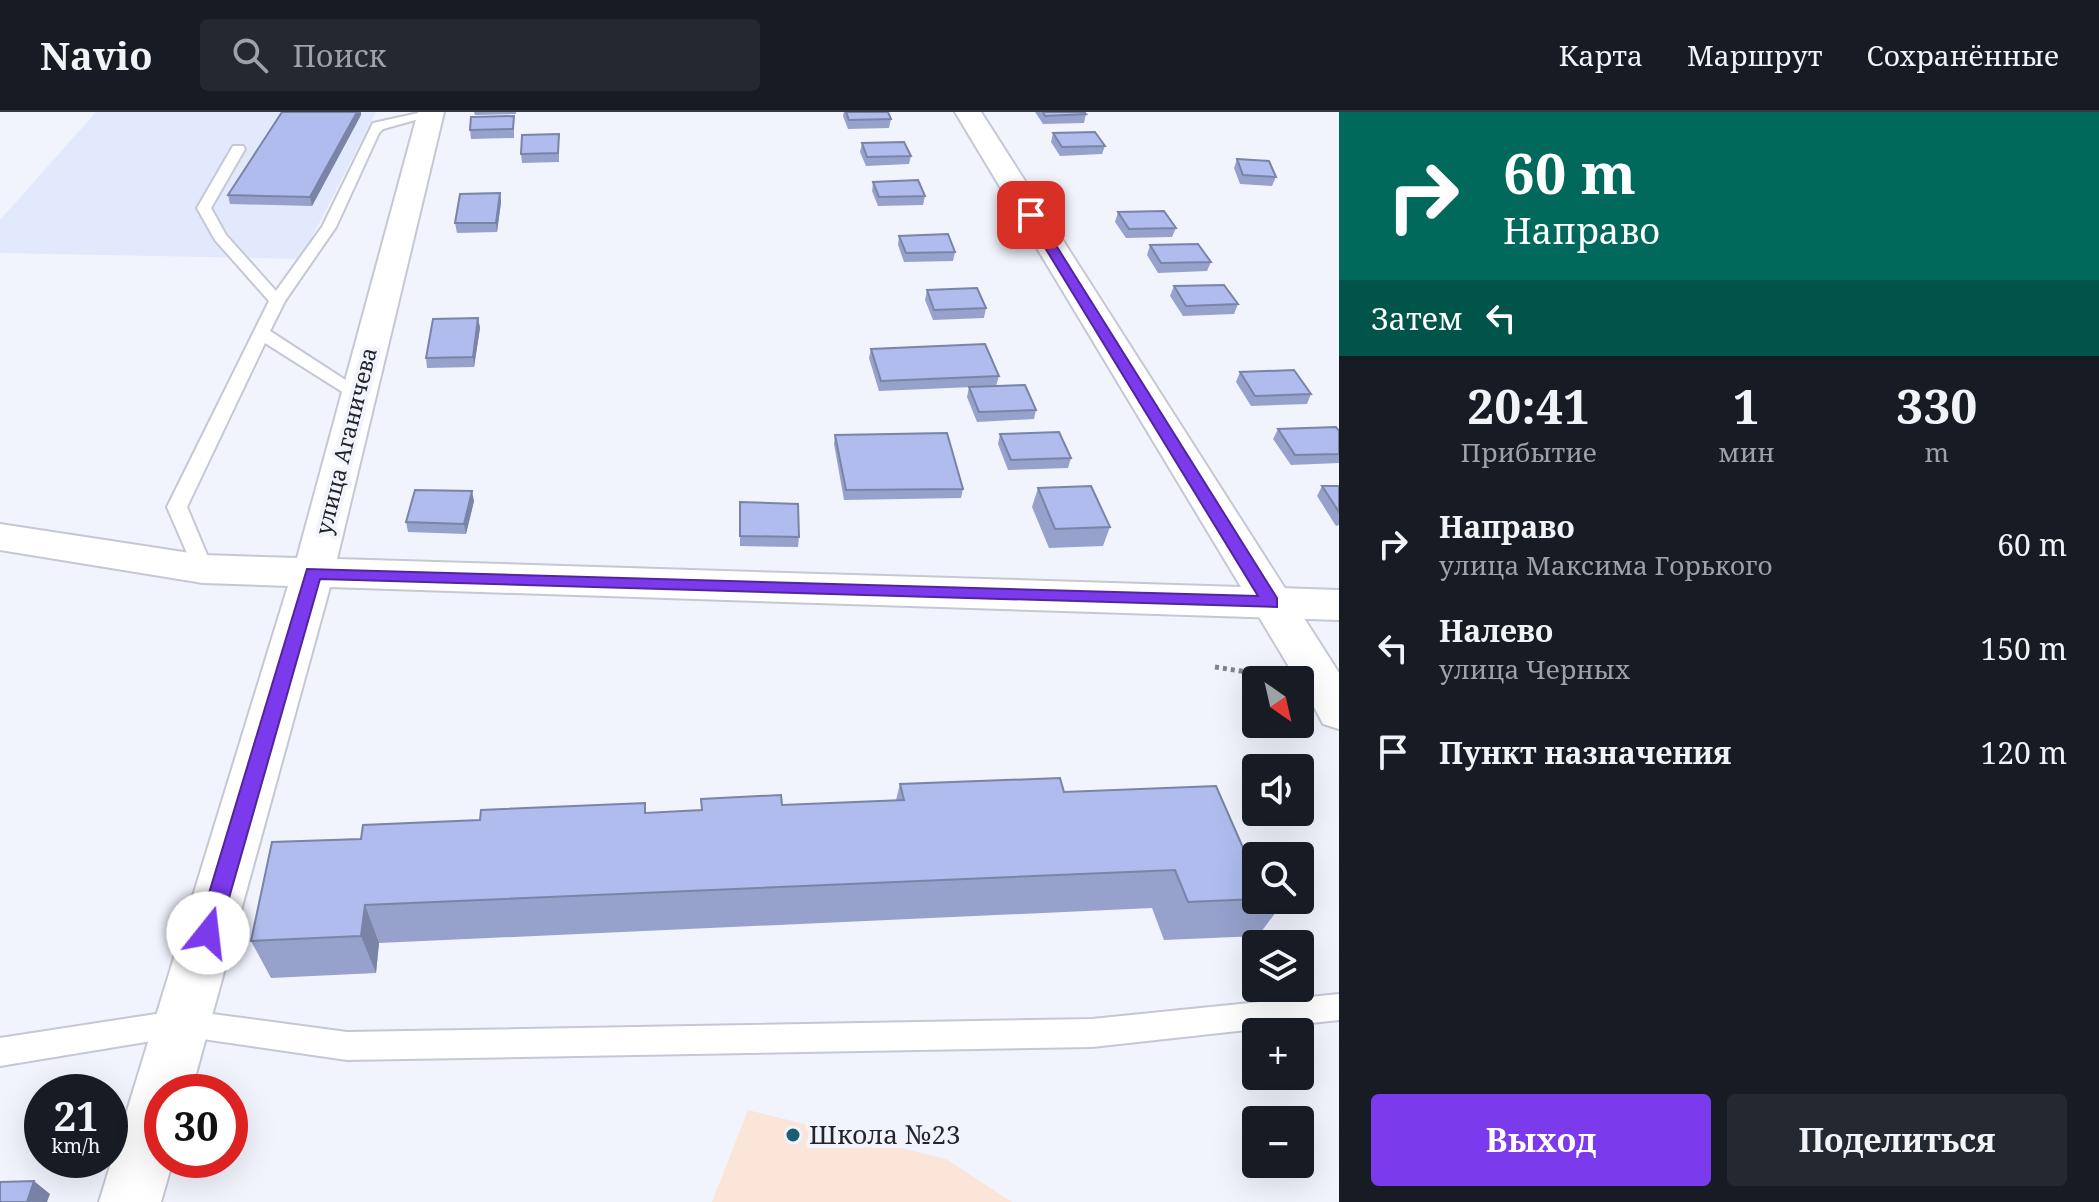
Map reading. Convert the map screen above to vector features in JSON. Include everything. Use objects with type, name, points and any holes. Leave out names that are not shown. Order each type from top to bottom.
[{"type":"street","points":[[968,112],[1339,711]]},
{"type":"street","name":"улица Аганичева","points":[[130,1202],[313,573],[431,113]]},
{"type":"street","points":[[0,537],[203,569],[1339,605]]},
{"type":"lane","points":[[203,569],[177,507],[260,332],[277,301],[329,227],[378,126],[431,113]]},
{"type":"lane","points":[[238,149],[204,208],[220,237],[277,301]]},
{"type":"lane","points":[[260,332],[358,394]]},
{"type":"lane","points":[[0,1052],[182,1023],[347,1046],[1092,1033],[1339,1007]]},
{"type":"shaded area","points":[[96,112],[376,112],[301,259],[0,253],[0,220]]},
{"type":"shaded area","name":"Школа №23","points":[[748,1110],[946,1159],[1012,1202],[712,1202]]},
{"type":"building","points":[[282,112],[357,112],[310,197],[228,195]]},
{"type":"building","points":[[846,112],[888,112],[891,119],[849,120]]},
{"type":"building","points":[[1043,112],[1084,112],[1086,114],[1045,116]]},
{"type":"building","points":[[514,116],[513,129],[470,130],[471,117]]},
{"type":"building","points":[[1095,132],[1105,146],[1062,147],[1053,133]]},
{"type":"building","points":[[559,134],[558,153],[521,154],[522,135]]},
{"type":"building","points":[[904,142],[911,156],[867,157],[862,143]]},
{"type":"building","points":[[1237,159],[1269,161],[1276,177],[1243,175]]},
{"type":"building","points":[[918,180],[925,196],[879,197],[873,182]]},
{"type":"building","points":[[500,193],[496,223],[455,223],[460,194]]},
{"type":"building","points":[[1164,211],[1176,228],[1129,229],[1118,212]]},
{"type":"building","points":[[948,234],[955,252],[906,253],[899,236]]},
{"type":"building","points":[[1198,244],[1211,262],[1161,263],[1150,245]]},
{"type":"building","points":[[1224,285],[1238,304],[1186,306],[1174,286]]},
{"type":"building","points":[[977,288],[986,308],[934,310],[927,290]]},
{"type":"building","points":[[478,318],[473,357],[426,358],[433,319]]},
{"type":"building","points":[[985,344],[999,376],[881,381],[871,349]]},
{"type":"building","points":[[1294,370],[1311,394],[1255,396],[1240,372]]},
{"type":"building","points":[[1025,385],[1036,410],[979,412],[969,387]]},
{"type":"building","points":[[1336,427],[1339,431],[1339,454],[1295,455],[1278,429]]},
{"type":"building","points":[[1059,432],[1071,458],[1011,460],[1000,434]]},
{"type":"building","points":[[947,433],[963,489],[846,490],[835,435]]},
{"type":"building","points":[[1091,486],[1110,527],[1055,529],[1038,488]]},
{"type":"building","points":[[1322,486],[1339,486],[1339,512]]},
{"type":"building","points":[[415,490],[472,491],[464,524],[406,522]]},
{"type":"building","points":[[740,502],[798,504],[799,537],[740,536]]},
{"type":"building","points":[[1060,778],[1064,792],[1216,786],[1242,845],[1242,900],[1188,902],[1175,870],[365,905],[361,936],[251,941],[272,842],[361,839],[363,825],[480,820],[481,810],[645,803],[645,813],[702,810],[701,799],[781,795],[782,805],[904,800],[900,784]]},
{"type":"building","points":[[34,1181],[27,1202],[0,1202],[0,1182]]},
{"type":"place","name":"Школа №23","points":[[793,1135]]},
{"type":"route","points":[[208,933],[313,573],[1271,602],[1031,215]]}]
